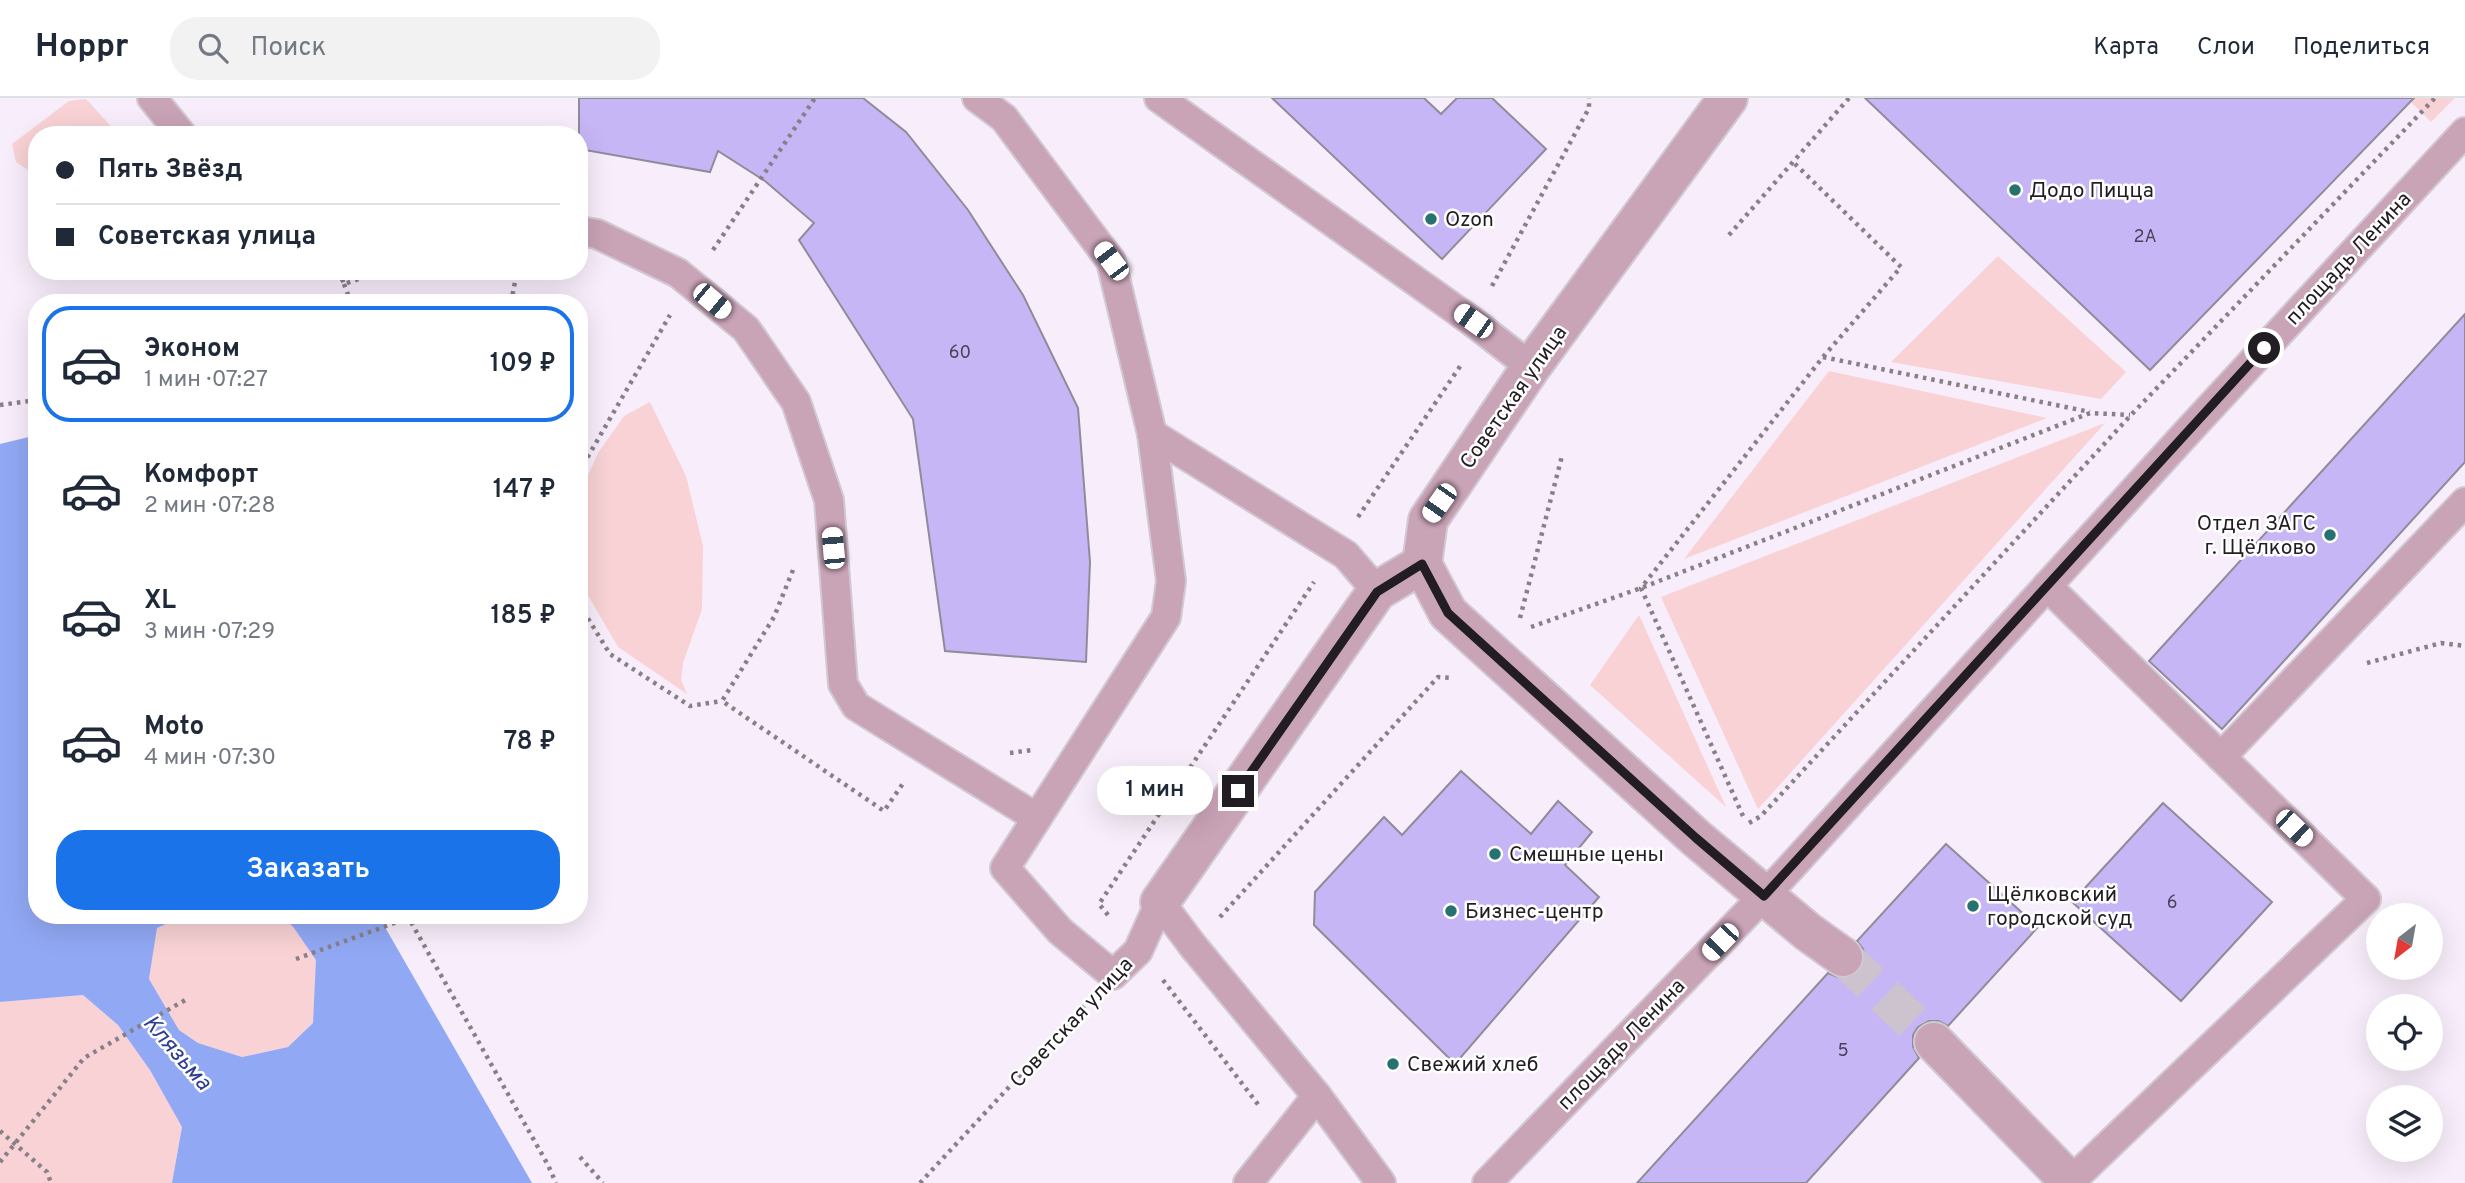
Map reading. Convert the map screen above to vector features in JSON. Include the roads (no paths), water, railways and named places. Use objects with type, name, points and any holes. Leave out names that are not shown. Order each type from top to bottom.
[{"type":"street","name":"Советская улица","points":[[1160,902],[1377,592],[1422,564],[1427,520],[1531,367],[1728,98]]},
{"type":"street","points":[[1422,564],[1448,613],[1696,838],[1775,884],[1843,957]]},
{"type":"street","points":[[1934,1042],[2071,1183]]},
{"type":"lane","points":[[152,98],[174,126]]},
{"type":"lane","points":[[588,232],[597,234],[678,273],[746,329],[796,402],[829,500],[843,684],[856,706],[1037,818],[1166,617],[1171,581],[1152,434],[1111,261],[1004,118],[977,98]]},
{"type":"lane","points":[[1159,98],[1473,321],[1531,367]]},
{"type":"lane","name":"площадь Ленина","points":[[1487,1183],[1775,884],[2465,132]]},
{"type":"lane","points":[[1152,434],[1346,555],[1377,592]]},
{"type":"lane","points":[[2221,757],[2465,502]]},
{"type":"lane","points":[[2047,586],[2367,899],[2071,1183]]},
{"type":"lane","name":"Советская улица","points":[[1037,818],[1005,868],[1060,931],[1113,975],[1138,951],[1160,902]]},
{"type":"lane","points":[[1160,902],[1317,1097],[1381,1183]]},
{"type":"lane","points":[[1248,1183],[1317,1097]]},
{"type":"water","name":"Клязьма","points":[[28,437],[28,924],[166,924],[157,928],[149,979],[179,1030],[198,1043],[242,1057],[288,1047],[313,1023],[316,960],[290,924],[383,924],[532,1183],[172,1183],[182,1127],[150,1070],[118,1025],[83,995],[0,1002],[0,444]]},
{"type":"tunnel","points":[[1843,957],[1934,1042]]},
{"type":"place","name":"Додо Пицца","points":[[2015,190]]},
{"type":"place","name":"Ozon","points":[[1431,219]]},
{"type":"place","name":"Отдел ЗАГС г. Щёлково","points":[[2330,535]]},
{"type":"place","name":"Смешные цены","points":[[1495,854]]},
{"type":"place","name":"Щёлковский городской суд","points":[[1973,906]]},
{"type":"place","name":"Бизнес-центр","points":[[1451,911]]},
{"type":"place","name":"Свежий хлеб","points":[[1393,1064]]}]
